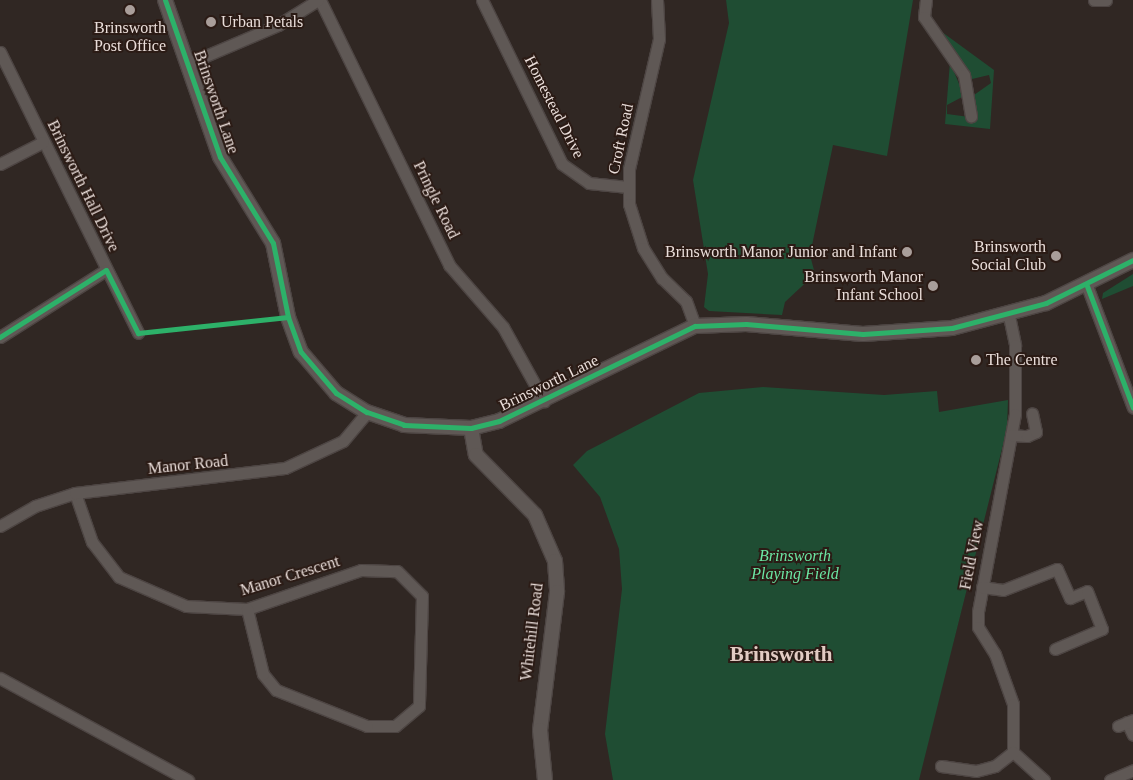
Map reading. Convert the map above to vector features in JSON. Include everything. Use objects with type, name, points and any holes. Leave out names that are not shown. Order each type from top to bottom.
[{"type":"street","name":"Brinsworth Lane","points":[[165,0],[189,63],[220,157],[272,243],[288,317],[301,352],[336,393],[367,412],[421,428],[471,428],[544,401],[695,326],[746,324],[825,333],[896,333],[1009,316],[1087,286],[1133,260]]},
{"type":"street","points":[[189,63],[278,25],[319,0]]},
{"type":"street","name":"Pringle Road","points":[[319,0],[449,265],[503,327],[544,401]]},
{"type":"street","name":"Homestead Drive","points":[[482,0],[562,164],[589,183],[628,187]]},
{"type":"street","name":"Croft Road","points":[[657,0],[657,50],[628,187],[632,221],[643,248],[662,278],[686,301],[695,326]]},
{"type":"street","points":[[926,0],[924,17],[964,75],[971,116]]},
{"type":"street","points":[[1094,0],[1106,0]]},
{"type":"street","name":"Brinsworth Hall Drive","points":[[0,52],[138,333]]},
{"type":"street","points":[[0,164],[43,142]]},
{"type":"street","points":[[0,337],[106,270]]},
{"type":"street","points":[[1087,286],[1133,408]]},
{"type":"street","name":"Field View","points":[[1009,316],[1016,388],[1011,434],[982,587],[978,627],[995,654],[1013,704],[1013,752]]},
{"type":"street","name":"Manor Road","points":[[0,526],[34,506],[76,493],[285,468],[343,441],[367,412]]},
{"type":"street","points":[[1011,434],[1027,436],[1036,432],[1032,413]]},
{"type":"street","name":"Whitehill Road","points":[[471,428],[476,455],[535,515],[555,561],[557,592],[541,713],[545,780]]},
{"type":"street","name":"Manor Crescent","points":[[76,493],[92,542],[119,577],[186,606],[247,609],[372,567],[397,571],[416,586],[423,606],[419,706],[404,722],[383,728],[355,724],[276,690],[264,674],[247,609]]},
{"type":"street","points":[[982,587],[1003,590],[1057,569],[1070,598],[1087,591],[1102,629],[1055,649]]},
{"type":"street","points":[[0,678],[188,780]]},
{"type":"street","points":[[1126,723],[1133,735]]},
{"type":"street","points":[[941,766],[976,771],[995,766],[1013,752],[1044,780]]},
{"type":"street","points":[[1110,780],[1133,770]]},
{"type":"green space","points":[[726,0],[913,0],[887,156],[833,145],[810,255],[815,274],[785,302],[782,315],[709,311],[704,307],[708,274],[693,180],[729,23]]},
{"type":"green space","points":[[942,32],[994,70],[990,129],[945,124],[950,62],[964,96],[947,105],[947,114],[977,118],[974,95],[991,83],[989,75],[972,79],[968,75]]},
{"type":"green space","points":[[1133,274],[1133,286],[1102,299],[1103,293]]},
{"type":"green space","name":"Brinsworth Playing Field","points":[[763,387],[884,395],[937,391],[939,412],[1008,400],[1007,429],[919,780],[613,780],[605,734],[622,589],[619,549],[600,497],[573,465],[587,451],[699,393]]},
{"type":"cycle path","points":[[165,0],[220,157],[273,243],[288,317],[301,352],[336,393],[367,412],[404,425],[471,428],[499,421],[695,326],[746,324],[863,334],[952,328],[1046,303],[1133,260]]},
{"type":"cycle path","points":[[0,337],[106,270],[138,333],[288,317]]},
{"type":"cycle path","points":[[1087,286],[1133,408]]},
{"type":"place","name":"Brinsworth Post Office","points":[[130,10]]},
{"type":"place","name":"Urban Petals","points":[[211,22]]},
{"type":"place","name":"Brinsworth Manor Junior and Infant","points":[[907,252]]},
{"type":"place","name":"Brinsworth Social Club","points":[[1056,256]]},
{"type":"place","name":"Brinsworth Manor Infant School","points":[[933,286]]},
{"type":"place","name":"The Centre","points":[[976,360]]},
{"type":"district","name":"Brinsworth","points":[[781,654]]}]
